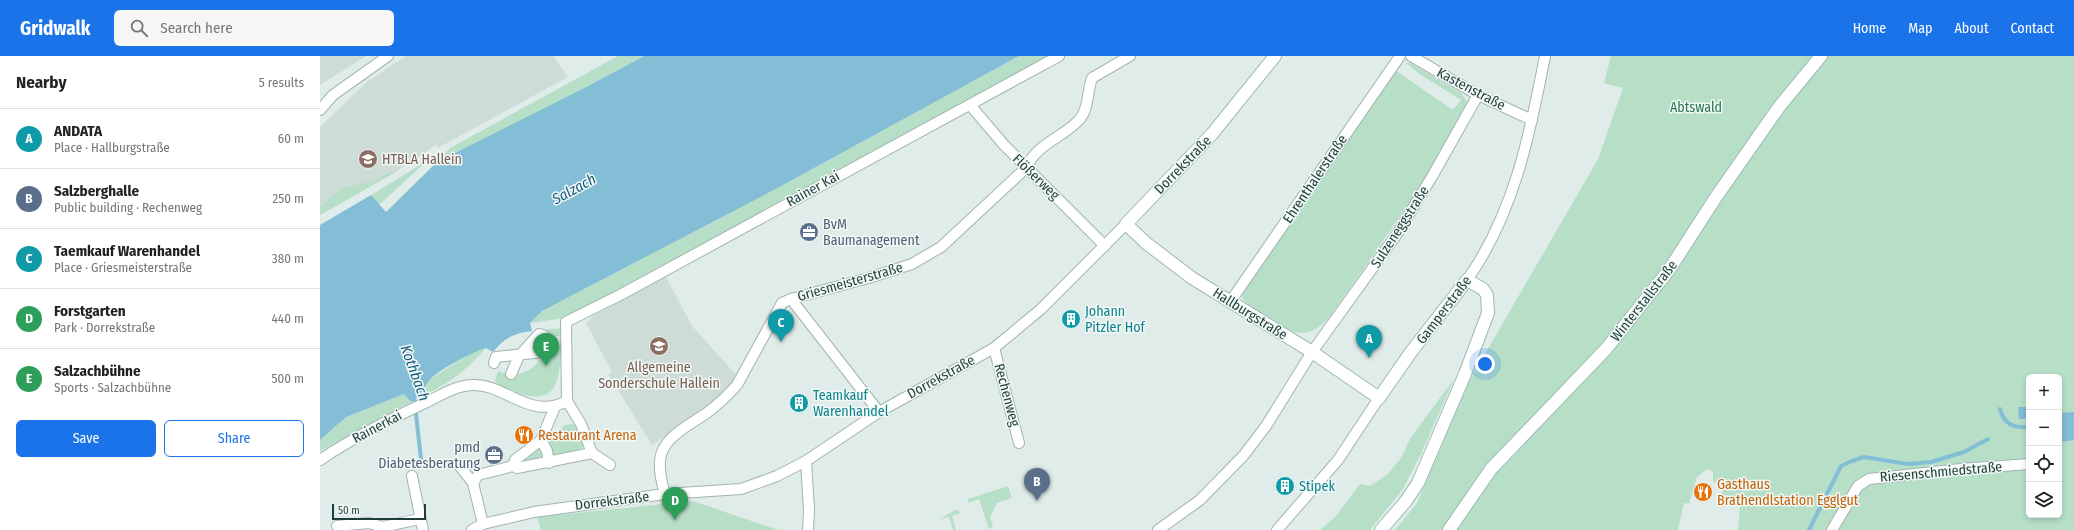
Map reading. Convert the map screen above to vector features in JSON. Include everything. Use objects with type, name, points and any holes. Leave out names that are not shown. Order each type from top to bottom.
[{"type":"street","points":[[320,110],[333,96],[388,56]]},
{"type":"street","name":"Rainer Kai","points":[[566,401],[562,340],[566,322],[622,294],[1059,56]]},
{"type":"street","name":"Griesmeisterstraße","points":[[665,494],[661,481],[660,461],[664,450],[679,432],[712,409],[737,385],[782,303],[791,299],[872,277],[912,264],[941,248],[1026,168],[1030,159],[1039,149],[1068,131],[1080,119],[1085,112],[1092,78],[1130,56]]},
{"type":"street","name":"Dorrekstraße","points":[[472,530],[484,524],[534,512],[665,494],[741,488],[759,484],[806,461],[879,412],[994,348],[1040,310],[1105,246],[1212,134],[1275,56]]},
{"type":"street","name":"Ehrenthalerstraße","points":[[1230,302],[1400,56]]},
{"type":"street","name":"Kastenstraße","points":[[1411,56],[1478,94],[1532,120]]},
{"type":"street","name":"Gamperstraße","points":[[1277,530],[1338,460],[1411,352],[1467,280],[1482,258],[1498,227],[1521,161],[1532,120],[1545,56]]},
{"type":"street","name":"Winterstallstraße","points":[[1449,530],[1491,469],[1606,349],[1669,270],[1716,197],[1778,107],[1821,56]]},
{"type":"street","name":"Sulzeneggstraße","points":[[1158,530],[1200,500],[1244,455],[1266,426],[1312,352],[1397,234],[1433,175],[1478,94]]},
{"type":"street","name":"Flößerweg","points":[[970,105],[1026,168],[1105,246]]},
{"type":"street","name":"Hallburgstraße","points":[[1126,224],[1168,261],[1230,302],[1312,352],[1379,398]]},
{"type":"street","points":[[1381,530],[1406,501],[1418,483],[1465,374],[1488,313],[1488,295],[1483,289],[1467,280]]},
{"type":"street","points":[[791,299],[879,412]]},
{"type":"street","points":[[511,374],[519,356],[539,334],[543,335]]},
{"type":"street","name":"Rechenweg","points":[[994,348],[1020,443]]},
{"type":"street","points":[[494,364],[496,357],[519,356],[544,352]]},
{"type":"street","name":"Rainerkai","points":[[320,460],[341,446],[408,410],[458,387],[491,385],[525,404],[555,407]]},
{"type":"street","points":[[514,466],[516,460],[541,440],[555,407],[566,401],[581,424],[592,453],[610,465]]},
{"type":"street","points":[[541,440],[547,452],[549,463]]},
{"type":"street","points":[[473,483],[478,475],[514,466],[517,468],[549,463],[592,453]]},
{"type":"street","points":[[806,461],[809,510],[808,530]]},
{"type":"street","name":"Riesenschmiedstraße","points":[[1832,530],[1858,486],[1869,479],[1961,468],[2026,464]]},
{"type":"street","points":[[459,465],[473,483],[484,524]]},
{"type":"street","points":[[412,476],[419,518],[423,530]]},
{"type":"street","points":[[342,525],[356,525],[369,522],[383,527],[419,518]]},
{"type":"shaded area","points":[[320,56],[366,56],[320,85]]},
{"type":"shaded area","points":[[406,56],[553,56],[568,77],[438,148],[436,145],[394,173],[320,215],[320,127],[367,82]]},
{"type":"shaded area","points":[[665,275],[692,326],[738,377],[718,401],[652,445],[608,374],[612,372],[586,323],[593,316]]},
{"type":"green space","points":[[618,56],[644,56],[594,83],[437,162],[450,148]]},
{"type":"green space","points":[[1019,56],[1048,56],[624,289],[565,318],[530,323],[542,311],[772,191]]},
{"type":"green space","name":"Abtswald","points":[[1611,56],[2074,56],[2074,530],[1738,530],[1740,504],[1720,499],[1724,486],[1713,482],[1713,471],[1707,469],[1697,477],[1689,504],[1684,503],[1678,530],[1395,530],[1417,503],[1467,385],[1598,159],[1623,88],[1604,83]]},
{"type":"green space","points":[[1406,63],[1410,63],[1461,93],[1467,102],[1461,118],[1448,141],[1384,240],[1331,315],[1320,326],[1309,332],[1298,333],[1277,325],[1244,301],[1242,297],[1244,291],[1395,70],[1453,110],[1461,100],[1418,73]]},
{"type":"green space","points":[[428,160],[379,205],[371,195]]},
{"type":"green space","points":[[392,171],[394,173],[320,215],[320,207],[342,188],[373,181]]},
{"type":"green space","points":[[563,328],[561,337],[547,334],[543,330]]},
{"type":"green space","points":[[553,341],[562,347],[559,371],[554,388],[541,396],[530,396],[516,393],[515,391],[498,388],[495,381],[498,371],[507,374],[515,374],[529,370],[540,359],[545,343]]},
{"type":"green space","points":[[486,348],[471,364],[456,376],[440,387],[420,397],[429,380],[474,351]]},
{"type":"green space","points":[[1454,379],[1420,456],[1403,489],[1370,530],[1320,530],[1335,517],[1360,484],[1370,486],[1387,475],[1401,458],[1411,437]]},
{"type":"green space","points":[[404,394],[411,402],[320,451],[320,440],[346,417]]},
{"type":"green space","points":[[572,424],[578,427],[584,445],[579,451],[550,460],[544,444],[565,425]]},
{"type":"green space","points":[[542,446],[547,460],[520,463],[521,461]]},
{"type":"green space","points":[[1008,486],[1012,498],[997,503],[990,517],[993,526],[989,529],[979,499],[968,503],[968,499]]},
{"type":"green space","points":[[693,501],[778,530],[541,530],[537,517]]},
{"type":"green space","points":[[955,510],[958,510],[960,513],[952,516],[956,530],[953,530],[949,517],[940,519]]},
{"type":"water","name":"Salzach","points":[[644,56],[1019,56],[772,191],[542,311],[530,323],[532,331],[520,333],[510,337],[501,343],[493,352],[486,348],[447,367],[433,377],[419,395],[411,402],[404,394],[346,417],[320,440],[320,225],[371,195],[386,212],[437,162],[594,83]]},
{"type":"water","points":[[2018,407],[2026,407],[2026,419],[2019,419]]},
{"type":"water","points":[[2074,412],[2074,440],[2062,442],[2062,413]]},
{"type":"waterway","name":"Kothbach","points":[[414,396],[421,459]]},
{"type":"waterway","points":[[2000,409],[2004,419],[2007,422],[2014,426],[2026,427]]},
{"type":"waterway","points":[[1809,530],[1841,466],[1864,457],[1908,464],[1931,462],[1964,452],[1988,439]]},
{"type":"place","name":"HTBLA Hallein","points":[[368,159]]},
{"type":"place","name":"BvM Baumanagement","points":[[809,232]]},
{"type":"place","name":"Johann Pitzler Hof","points":[[1071,319]]},
{"type":"place","name":"Taemkauf Warenhandel","points":[[781,342]]},
{"type":"place","name":"Allgemeine Sonderschule Hallein","points":[[659,346]]},
{"type":"place","name":"ANDATA","points":[[1369,358]]},
{"type":"place","name":"Salzachbühne","points":[[546,366]]},
{"type":"place","name":"Teamkauf Warenhandel","points":[[799,403]]},
{"type":"place","name":"Restaurant Arena","points":[[524,435]]},
{"type":"place","name":"pmd Diabetesberatung","points":[[494,455]]},
{"type":"place","name":"Stipek","points":[[1285,486]]},
{"type":"place","name":"Gasthaus Brathendlstation Egglgut","points":[[1703,492]]},
{"type":"place","name":"Salzberghalle","points":[[1037,501]]},
{"type":"place","name":"Forstgarten","points":[[675,520]]}]
